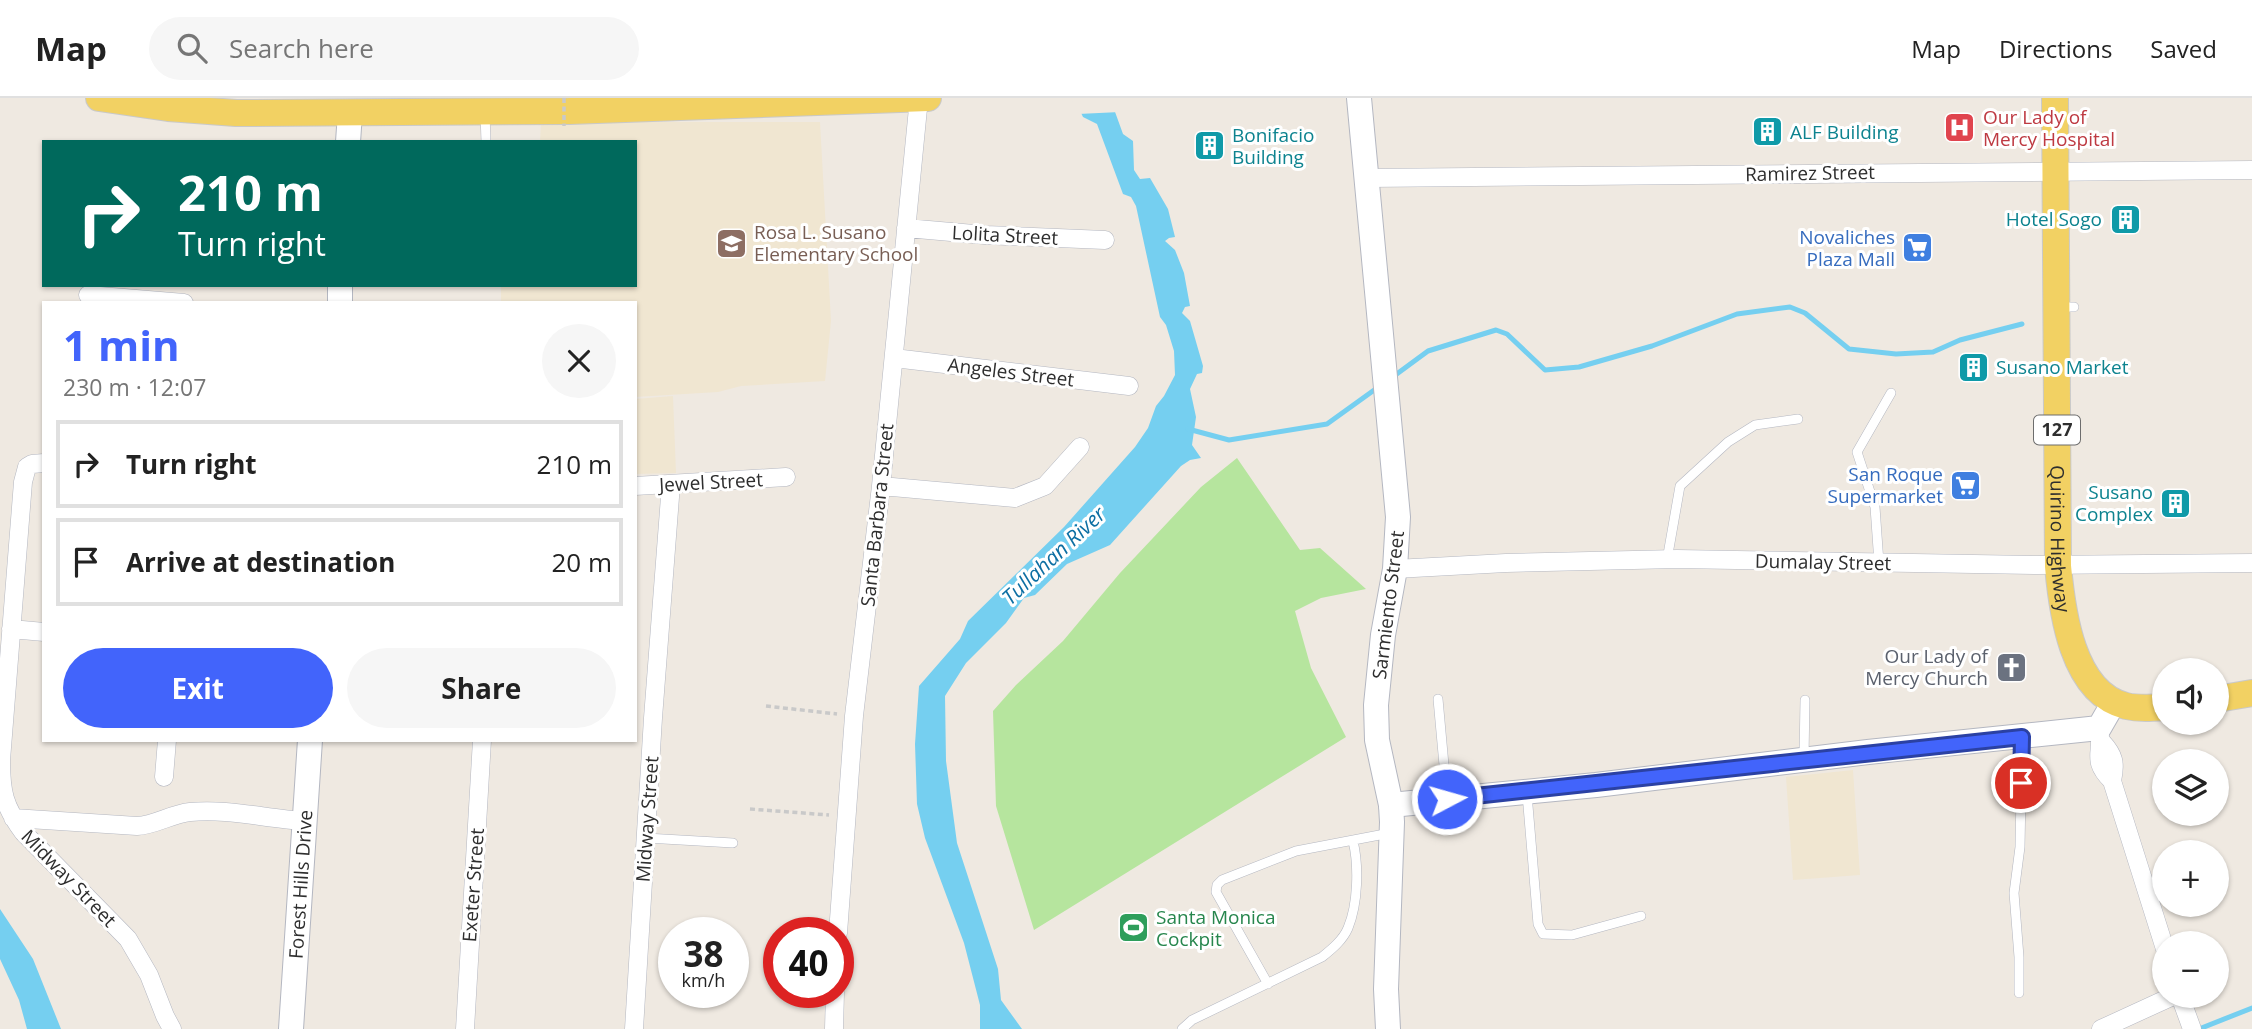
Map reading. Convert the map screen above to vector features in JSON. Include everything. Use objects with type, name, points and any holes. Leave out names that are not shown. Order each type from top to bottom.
[{"type":"main road","points":[[99,98],[350,113],[378,106],[485,112],[625,104],[928,98]]},
{"type":"main road","name":"Quirino Highway","points":[[2055,98],[2055,170],[2065,307],[2058,566],[2064,619],[2078,659],[2091,681],[2114,702]]},
{"type":"main road","points":[[2229,698],[2251,697]]},
{"type":"main road","points":[[2114,702],[2126,706],[2152,708]]},
{"type":"street","name":"Santa Barbara Street","points":[[839,917],[854,716],[881,486],[919,98]]},
{"type":"street","name":"Sarmiento Street","points":[[1359,98],[1398,517],[1395,569],[1383,635],[1376,705],[1379,753],[1391,805],[1386,989],[1388,1029]]},
{"type":"street","points":[[348,140],[350,113]]},
{"type":"street","name":"Ramirez Street","points":[[1367,178],[2252,170]]},
{"type":"street","name":"Lolita Street","points":[[906,228],[985,235],[1105,240]]},
{"type":"street","points":[[88,295],[128,292],[174,301]]},
{"type":"street","name":"Angeles Street","points":[[894,358],[1129,386]]},
{"type":"street","points":[[881,486],[1015,498],[1045,486],[1080,447]]},
{"type":"street","name":"Midway Street","points":[[35,465],[23,482],[1,771],[3,796],[13,818],[28,838],[128,939],[144,964],[172,1029]]},
{"type":"street","name":"Jewel Street","points":[[637,486],[786,477]]},
{"type":"street","name":"Midway Street","points":[[634,1029],[671,484]]},
{"type":"street","name":"Dumalay Street","points":[[1395,569],[1667,559],[2058,566],[2252,563]]},
{"type":"street","points":[[11,629],[42,632]]},
{"type":"street","points":[[2114,702],[2101,735],[2098,757],[2101,770],[2112,780],[2159,931]]},
{"type":"street","points":[[1391,805],[2022,737],[2101,735]]},
{"type":"street","points":[[164,777],[167,742]]},
{"type":"street","name":"Forest Hills Drive","points":[[291,1029],[310,742]]},
{"type":"street","name":"Exeter Street","points":[[464,1029],[482,742]]},
{"type":"street","points":[[13,818],[137,826],[151,825],[175,815],[205,812],[305,821]]},
{"type":"street","points":[[2101,1029],[2152,1006]]},
{"type":"street","points":[[834,1029],[835,1008]]},
{"type":"street","points":[[2184,1008],[2190,1025]]},
{"type":"lane","points":[[485,112],[486,140]]},
{"type":"lane","points":[[1879,563],[1875,507],[1857,452],[1891,393]]},
{"type":"lane","points":[[1667,559],[1680,486],[1728,442],[1755,425],[1798,418]]},
{"type":"lane","points":[[1438,699],[1447,799]]},
{"type":"lane","points":[[1804,761],[1805,699]]},
{"type":"lane","points":[[2019,993],[2014,893],[2020,847],[2022,737]]},
{"type":"lane","points":[[1527,791],[1538,924],[1543,934],[1572,936],[1642,916]]},
{"type":"lane","points":[[1268,984],[1216,892],[1217,885],[1222,880],[1296,851],[1391,833]]},
{"type":"lane","points":[[646,838],[733,843]]},
{"type":"lane","points":[[1182,1029],[1192,1020],[1322,957],[1335,946],[1347,930],[1353,912],[1356,851],[1353,841]]},
{"type":"path","points":[[564,98],[564,126]]},
{"type":"path","points":[[766,706],[854,716]]},
{"type":"path","points":[[750,809],[845,816]]},
{"type":"shaded area","name":"Rosa L. Susano Elementary School","points":[[541,122],[820,122],[831,321],[825,381],[637,397],[637,301],[501,301],[501,287],[637,287],[637,140],[540,140]]},
{"type":"shaded area","points":[[673,396],[676,473],[637,474],[637,399]]},
{"type":"shaded area","points":[[1853,770],[1860,875],[1793,880],[1786,777]]},
{"type":"green space","points":[[1237,458],[1300,550],[1320,548],[1366,589],[1321,598],[1295,611],[1311,668],[1346,737],[1034,930],[996,806],[993,711],[1016,685],[1063,641],[1120,573],[1201,487]]},
{"type":"water","name":"Tullahan River","points":[[1074,98],[1110,98],[1123,134],[1133,141],[1134,170],[1140,179],[1150,178],[1168,209],[1175,237],[1165,241],[1175,250],[1184,273],[1190,306],[1185,307],[1182,313],[1190,321],[1203,366],[1202,373],[1197,374],[1190,389],[1196,417],[1192,445],[1201,458],[1190,460],[1181,466],[1110,545],[1067,564],[1035,595],[1024,598],[1006,623],[966,663],[945,696],[946,761],[957,843],[998,969],[1001,1000],[1022,1029],[980,1029],[980,1005],[964,943],[925,838],[917,804],[915,744],[919,686],[960,639],[968,621],[1064,527],[1135,447],[1148,428],[1156,406],[1175,375],[1174,351],[1166,325],[1160,317],[1136,206],[1131,197],[1123,194],[1097,124],[1083,117]]},
{"type":"water","points":[[0,909],[33,959],[61,1029],[27,1029],[19,1000],[0,959]]},
{"type":"pier","points":[[1071,98],[1114,98],[1120,112],[1078,114]]},
{"type":"waterway","points":[[1394,376],[1428,351],[1496,330],[1507,334],[1545,370],[1579,367],[1652,346],[1737,314],[1790,307],[1805,313],[1849,349],[1896,354],[1933,352],[1960,340],[2022,324]]},
{"type":"waterway","points":[[1188,429],[1229,440],[1327,424],[1377,388]]},
{"type":"waterway","points":[[2199,1029],[2252,1008]]},
{"type":"place","name":"Our Lady of Mercy Hospital","points":[[1960,128]]},
{"type":"place","name":"ALF Building","points":[[1767,132]]},
{"type":"place","name":"Bonifacio Building","points":[[1209,146]]},
{"type":"place","name":"Hotel Sogo","points":[[2125,219]]},
{"type":"place","name":"Rosa L. Susano Elementary School","points":[[731,243]]},
{"type":"place","name":"Novaliches Plaza Mall","points":[[1918,248]]},
{"type":"place","name":"Susano Market","points":[[1973,367]]},
{"type":"place","name":"San Roque Supermarket","points":[[1966,485]]},
{"type":"place","name":"Susano Complex","points":[[2176,503]]},
{"type":"place","name":"Our Lady of Mercy Church","points":[[2011,667]]},
{"type":"place","name":"Santa Monica Cockpit","points":[[1133,928]]},
{"type":"route","points":[[1447,799],[2022,737],[2021,783]]}]
